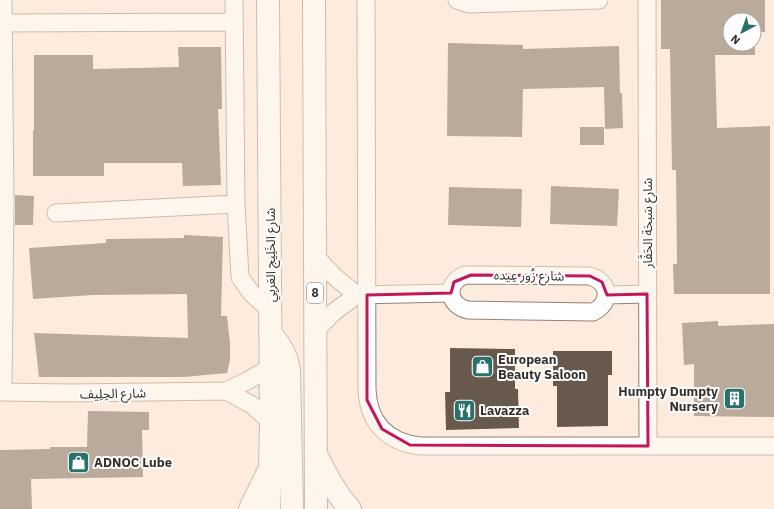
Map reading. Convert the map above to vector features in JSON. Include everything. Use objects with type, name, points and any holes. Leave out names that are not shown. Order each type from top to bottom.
[{"type":"highway","name":"شارع الخَلِيج العَربِي","points":[[268,0],[271,366],[269,509]]},
{"type":"highway","name":"8","points":[[314,0],[316,509]]},
{"type":"highway","points":[[270,333],[281,345],[289,370],[292,509]]},
{"type":"highway","points":[[316,453],[330,483],[339,497],[350,509]]},
{"type":"highway","points":[[250,509],[269,467]]},
{"type":"street","points":[[1,392],[5,209],[3,0]]},
{"type":"street","points":[[234,0],[236,204],[240,277],[252,294],[270,310]]},
{"type":"street","points":[[366,0],[362,295],[368,400],[370,410],[382,429],[399,441],[410,445],[420,446],[774,446]]},
{"type":"street","points":[[457,0],[469,4],[599,0]]},
{"type":"street","name":"شارع سَبخة الحَفَّار","points":[[647,0],[648,446]]},
{"type":"street","points":[[4,23],[234,22]]},
{"type":"street","points":[[56,213],[236,204]]},
{"type":"street","points":[[315,256],[335,277],[362,295]]},
{"type":"street","name":"شارع زُور عِيده","points":[[451,293],[454,282],[465,275],[590,276],[597,278],[602,282],[606,288],[607,295]]},
{"type":"street","points":[[315,331],[335,311],[362,295],[451,293],[452,300],[456,305],[462,309],[468,310],[593,312],[603,306],[607,295],[647,294]]},
{"type":"street","name":"شارع الحِلِيف","points":[[1,392],[71,393],[226,391],[247,381],[271,366]]},
{"type":"street","name":"شارع الحِلِيف","points":[[226,391],[252,405],[271,422]]},
{"type":"highlighted area","points":[[471,275],[590,276],[602,282],[607,295],[647,294],[648,446],[410,445],[382,429],[367,400],[367,295],[451,293],[454,282]]},
{"type":"building","points":[[661,0],[765,0],[765,32],[762,32],[762,12],[722,12],[722,52],[755,52],[755,55],[715,55],[717,128],[770,126],[770,294],[674,294],[673,264],[677,264],[676,170],[672,170],[670,49],[661,49]]},
{"type":"building","points":[[448,43],[523,45],[523,49],[619,46],[620,93],[622,93],[623,128],[605,129],[604,87],[523,89],[522,137],[447,136]]},
{"type":"building","points":[[178,47],[221,47],[222,109],[218,109],[221,185],[183,186],[182,163],[104,163],[104,176],[33,176],[34,55],[93,55],[93,69],[179,67]]},
{"type":"building","points":[[580,127],[604,127],[604,145],[580,145]]},
{"type":"building","points":[[551,186],[619,189],[617,226],[550,224]]},
{"type":"building","points":[[449,187],[522,189],[521,227],[448,225]]},
{"type":"building","points":[[15,195],[34,196],[33,225],[15,225]]},
{"type":"building","points":[[184,235],[223,237],[221,316],[227,316],[230,343],[230,360],[227,373],[184,377],[39,377],[34,333],[188,338],[187,294],[93,295],[33,299],[29,248],[106,243],[106,239],[184,238]]},
{"type":"building","points":[[718,321],[718,326],[774,324],[774,417],[694,416],[694,364],[684,365],[682,323]]},
{"type":"building","points":[[450,348],[515,349],[515,389],[518,389],[519,428],[446,430],[445,392],[450,392]]},
{"type":"building","points":[[553,351],[612,351],[612,375],[608,375],[608,426],[557,427],[557,386],[553,386]]},
{"type":"building","points":[[88,411],[149,412],[149,430],[142,430],[143,477],[31,479],[32,509],[0,509],[0,450],[50,449],[50,447],[87,447]]},
{"type":"place","name":"European Beauty Saloon","points":[[483,366]]},
{"type":"place","name":"Humpty Dumpty Nursery","points":[[734,398]]},
{"type":"place","name":"Lavazza","points":[[465,410]]},
{"type":"place","name":"ADNOC Lube","points":[[79,462]]}]
